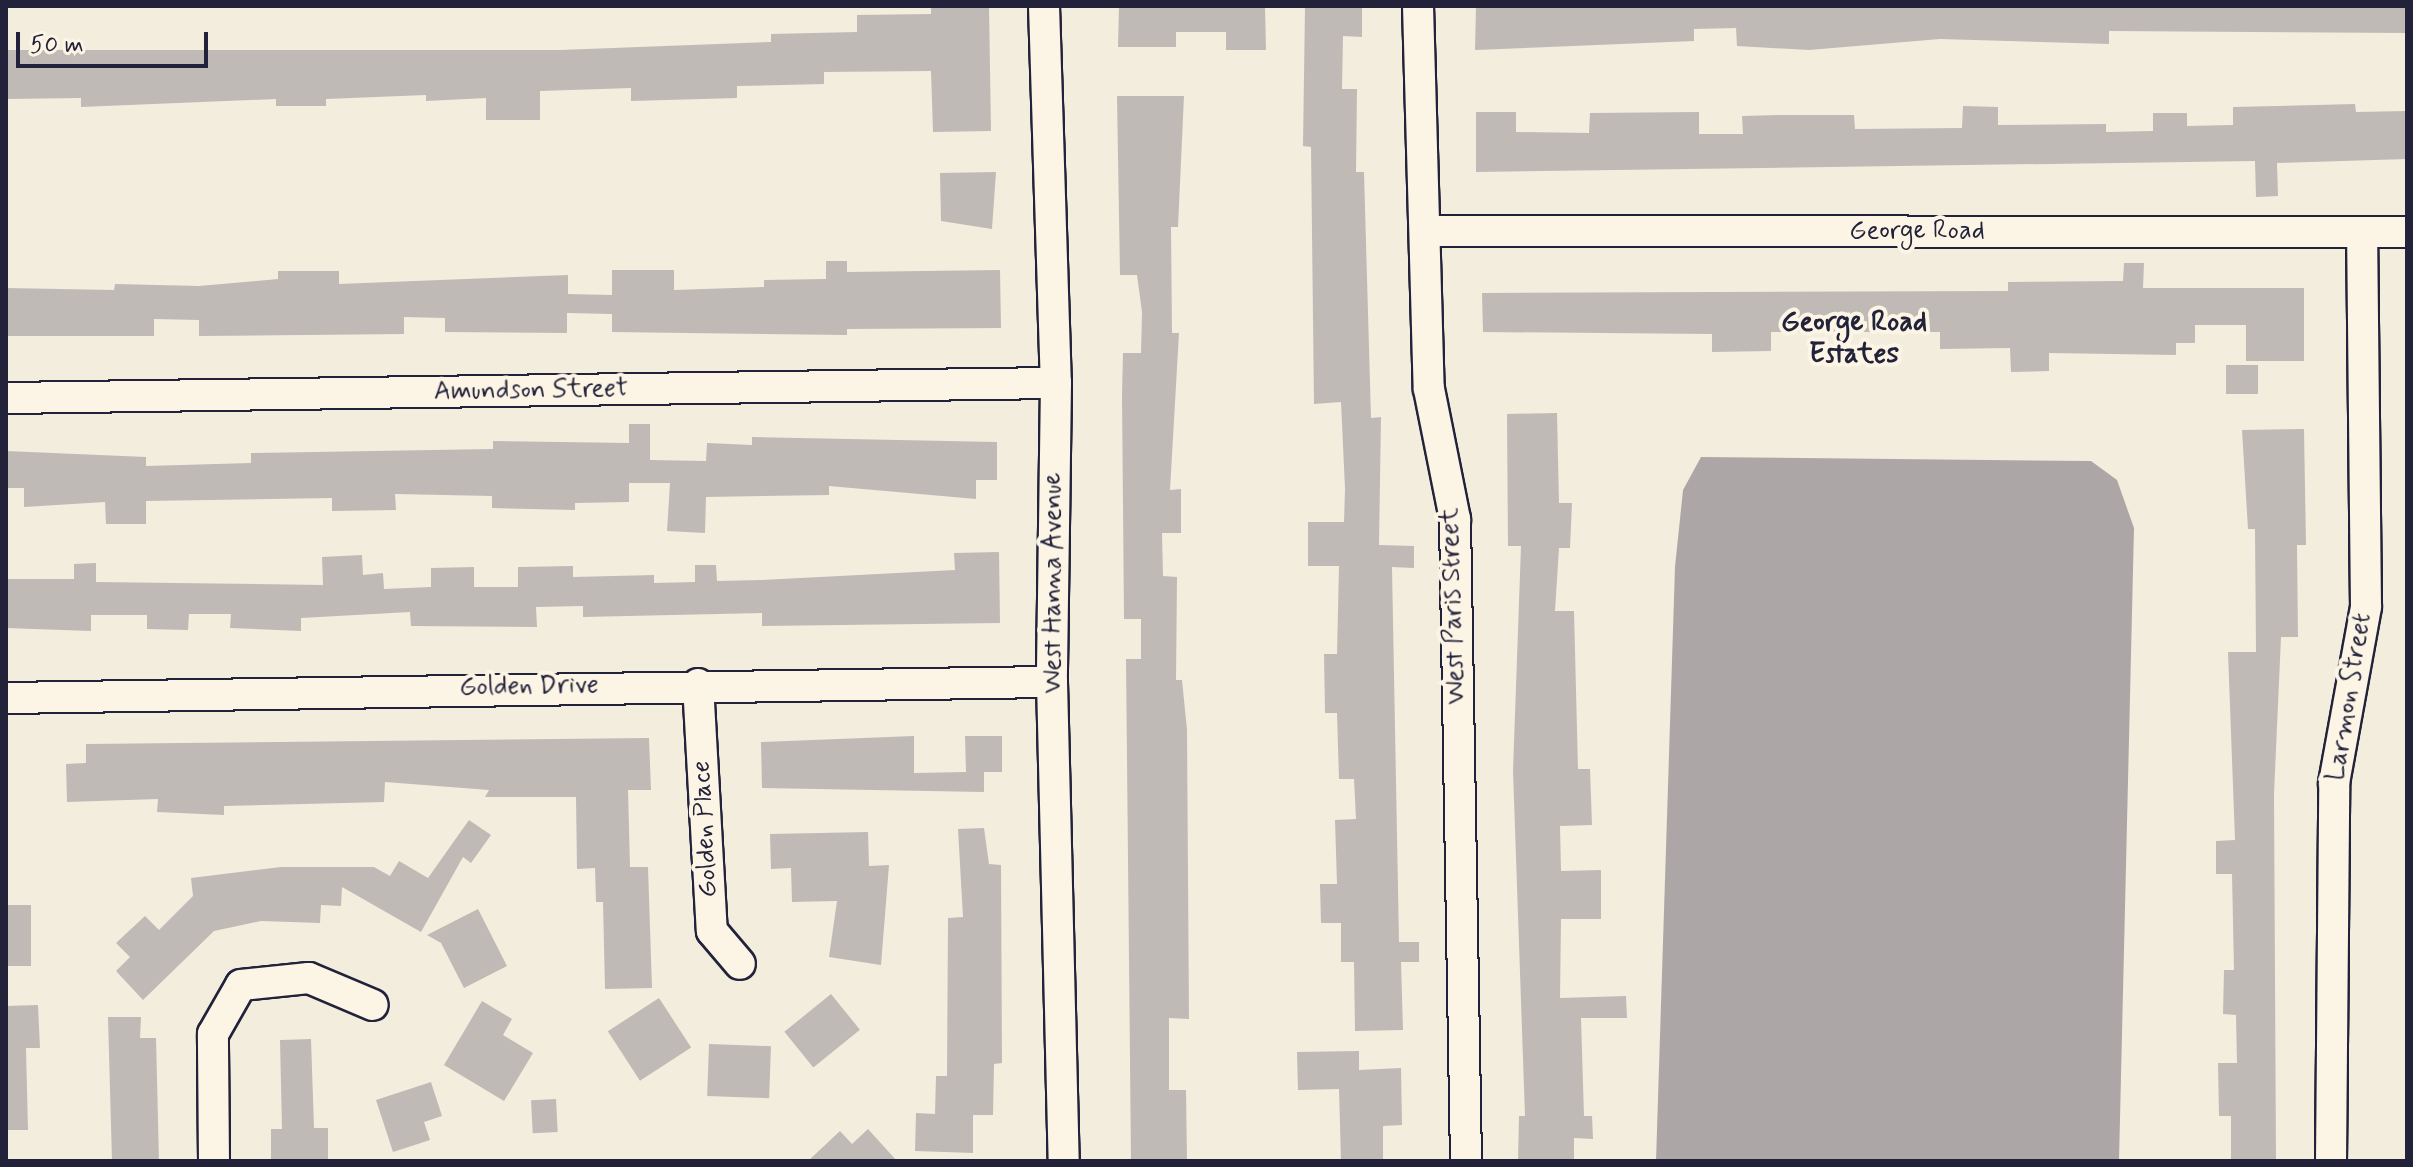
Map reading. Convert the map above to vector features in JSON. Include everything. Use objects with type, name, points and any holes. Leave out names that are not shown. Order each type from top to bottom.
[{"type":"street","name":"West Hanna Avenue","points":[[1044,6],[1056,383],[1052,682],[1064,1161]]},
{"type":"street","name":"West Paris Street","points":[[1418,6],[1429,389],[1455,519],[1466,1161]]},
{"type":"street","name":"George Road","points":[[1426,231],[2407,232]]},
{"type":"street","name":"Larmon Street","points":[[2331,1161],[2334,783],[2366,607],[2362,233]]},
{"type":"street","name":"Amundson Street","points":[[6,398],[1056,383]]},
{"type":"street","name":"Golden Drive","points":[[6,698],[698,684],[1052,682]]},
{"type":"street","name":"Golden Place","points":[[698,684],[712,931],[740,964]]},
{"type":"street","points":[[214,1161],[213,1034],[241,985],[309,978],[373,1005]]},
{"type":"shaded area","points":[[1701,457],[2091,461],[2117,480],[2134,528],[2119,1161],[1656,1161],[1675,567],[1683,490]]},
{"type":"building","points":[[931,6],[989,6],[991,131],[933,132],[931,71],[824,72],[824,84],[737,86],[737,98],[631,101],[631,88],[540,91],[540,120],[486,120],[486,98],[426,101],[426,95],[326,99],[326,106],[276,106],[276,99],[81,107],[81,98],[6,99],[6,50],[560,50],[771,42],[771,34],[857,32],[857,15],[931,14]]},
{"type":"building","points":[[1119,6],[1265,6],[1266,50],[1226,50],[1226,32],[1176,32],[1176,47],[1118,47]]},
{"type":"building","points":[[1305,6],[1362,6],[1362,37],[1343,36],[1342,89],[1357,89],[1356,172],[1364,172],[1371,418],[1381,417],[1379,545],[1414,546],[1414,568],[1392,567],[1399,942],[1419,942],[1419,962],[1401,962],[1403,1030],[1355,1031],[1354,962],[1341,962],[1341,923],[1321,923],[1320,884],[1337,884],[1335,820],[1356,819],[1354,779],[1339,779],[1337,713],[1325,713],[1324,654],[1337,654],[1339,566],[1308,566],[1308,522],[1344,522],[1345,489],[1341,402],[1314,404],[1311,147],[1303,146]]},
{"type":"building","points":[[1476,6],[2407,6],[2407,33],[2109,31],[2109,44],[1940,39],[1809,50],[1737,46],[1736,28],[1694,29],[1694,41],[1475,50]]},
{"type":"building","points":[[1117,96],[1184,96],[1178,227],[1171,227],[1172,333],[1179,333],[1170,490],[1181,489],[1181,533],[1162,533],[1163,576],[1177,577],[1176,680],[1182,680],[1187,730],[1189,1019],[1169,1018],[1169,1090],[1186,1090],[1187,1161],[1131,1161],[1126,659],[1141,659],[1141,619],[1124,619],[1122,394],[1123,353],[1141,353],[1142,312],[1137,275],[1120,275]]},
{"type":"building","points":[[2355,104],[2356,112],[2407,111],[2407,159],[2277,163],[2278,196],[2256,197],[2255,161],[1476,172],[1476,112],[1516,112],[1516,132],[1589,133],[1590,113],[1699,112],[1699,134],[1743,134],[1742,116],[1854,115],[1855,129],[1962,128],[1963,106],[1998,107],[1998,125],[2106,124],[2106,132],[2153,131],[2153,113],[2187,113],[2187,126],[2233,125],[2233,107]]},
{"type":"building","points":[[996,172],[992,229],[941,221],[940,173]]},
{"type":"building","points":[[826,261],[847,261],[847,272],[1000,270],[1001,328],[847,329],[847,335],[612,332],[612,314],[567,313],[567,333],[445,332],[445,318],[404,317],[404,334],[199,336],[199,320],[154,319],[154,336],[6,336],[6,288],[114,290],[115,284],[199,286],[278,279],[278,271],[339,271],[339,284],[568,275],[568,294],[612,295],[612,270],[674,270],[674,290],[764,287],[764,280],[826,279]]},
{"type":"building","points":[[2124,263],[2144,263],[2143,288],[2304,288],[2304,361],[2246,361],[2246,325],[2195,325],[2195,343],[2176,343],[2176,355],[2049,353],[2049,371],[2011,372],[2010,348],[1940,349],[1940,332],[1771,332],[1771,351],[1712,352],[1712,334],[1483,332],[1482,293],[2008,291],[2008,282],[2123,281]]},
{"type":"building","points":[[2226,365],[2258,365],[2258,394],[2226,394]]},
{"type":"building","points":[[1557,413],[1559,503],[1572,503],[1570,548],[1559,548],[1555,611],[1574,611],[1578,769],[1590,769],[1592,825],[1560,826],[1561,871],[1601,870],[1601,919],[1561,919],[1560,998],[1626,996],[1627,1018],[1581,1018],[1584,1116],[1592,1116],[1593,1139],[1574,1138],[1574,1161],[1518,1161],[1519,1116],[1525,1116],[1513,771],[1521,546],[1508,546],[1507,414]]},
{"type":"building","points":[[629,424],[650,424],[650,460],[706,461],[707,443],[752,445],[752,437],[997,442],[997,480],[976,480],[976,499],[829,486],[829,495],[706,497],[705,533],[667,531],[670,483],[629,483],[629,502],[575,503],[575,510],[492,508],[492,496],[395,494],[396,510],[332,511],[332,498],[146,501],[146,524],[106,524],[105,502],[24,507],[24,488],[6,488],[6,451],[146,457],[146,466],[251,463],[251,453],[493,449],[493,441],[629,443]]},
{"type":"building","points":[[2304,429],[2306,545],[2297,545],[2298,637],[2281,637],[2274,794],[2276,1161],[2231,1161],[2231,1116],[2219,1116],[2218,1063],[2237,1063],[2236,1015],[2223,1014],[2224,970],[2234,970],[2232,874],[2216,874],[2216,841],[2235,840],[2228,652],[2256,652],[2255,529],[2248,529],[2242,430]]},
{"type":"building","points":[[999,552],[1000,623],[762,626],[762,613],[583,617],[583,606],[536,607],[537,627],[411,626],[410,612],[301,618],[301,631],[230,628],[231,614],[189,614],[188,630],[147,629],[147,615],[91,615],[91,631],[6,628],[6,579],[74,579],[74,564],[96,563],[96,582],[323,585],[322,557],[362,555],[363,575],[383,573],[384,589],[431,587],[431,568],[474,567],[474,587],[518,587],[518,567],[573,566],[573,577],[654,575],[654,583],[695,582],[695,565],[716,565],[717,581],[762,580],[955,570],[954,553]]},
{"type":"building","points":[[914,736],[914,773],[966,772],[965,736],[1002,736],[1002,772],[984,772],[984,792],[762,788],[761,742]]},
{"type":"building","points":[[649,738],[651,790],[628,790],[630,867],[648,867],[652,988],[605,989],[603,902],[596,902],[595,868],[577,869],[576,797],[485,797],[489,790],[385,782],[384,802],[224,806],[224,815],[157,812],[158,799],[67,802],[66,764],[86,763],[86,744]]},
{"type":"building","points":[[469,820],[491,835],[471,863],[463,857],[421,932],[342,887],[341,906],[321,905],[320,923],[261,921],[214,931],[143,1000],[116,971],[130,957],[116,943],[145,916],[159,930],[193,896],[191,878],[281,867],[374,867],[390,876],[399,861],[428,878]]},
{"type":"building","points":[[984,828],[989,864],[1001,865],[1002,1063],[994,1064],[993,1115],[973,1115],[973,1153],[915,1151],[916,1113],[935,1114],[936,1076],[947,1076],[948,918],[963,917],[958,829]]},
{"type":"building","points":[[868,832],[869,866],[889,865],[881,965],[829,957],[837,901],[792,902],[791,868],[771,869],[770,834]]},
{"type":"building","points":[[6,905],[31,905],[31,966],[6,966]]},
{"type":"building","points":[[478,909],[507,966],[464,988],[441,943],[427,935]]},
{"type":"building","points":[[831,994],[860,1030],[813,1068],[784,1032]]},
{"type":"building","points":[[659,998],[691,1047],[640,1081],[608,1031]]},
{"type":"building","points":[[482,1001],[512,1019],[503,1035],[533,1053],[504,1101],[444,1065]]},
{"type":"building","points":[[38,1005],[40,1048],[26,1048],[28,1130],[6,1130],[6,1006]]},
{"type":"building","points":[[108,1017],[141,1017],[140,1038],[156,1038],[159,1161],[112,1161]]},
{"type":"building","points":[[311,1039],[314,1128],[328,1128],[328,1161],[271,1161],[271,1129],[282,1129],[280,1040]]},
{"type":"building","points":[[709,1044],[771,1046],[769,1098],[707,1096]]},
{"type":"building","points":[[1359,1051],[1359,1070],[1401,1068],[1402,1125],[1383,1126],[1383,1161],[1341,1161],[1339,1089],[1298,1090],[1297,1052]]},
{"type":"building","points":[[431,1082],[442,1116],[424,1122],[430,1140],[393,1152],[376,1100]]},
{"type":"building","points":[[556,1099],[558,1132],[533,1133],[531,1100]]},
{"type":"building","points":[[868,1129],[897,1161],[808,1161],[840,1131],[852,1144]]},
{"type":"district","name":"George Road Estates","points":[[1854,339]]}]
